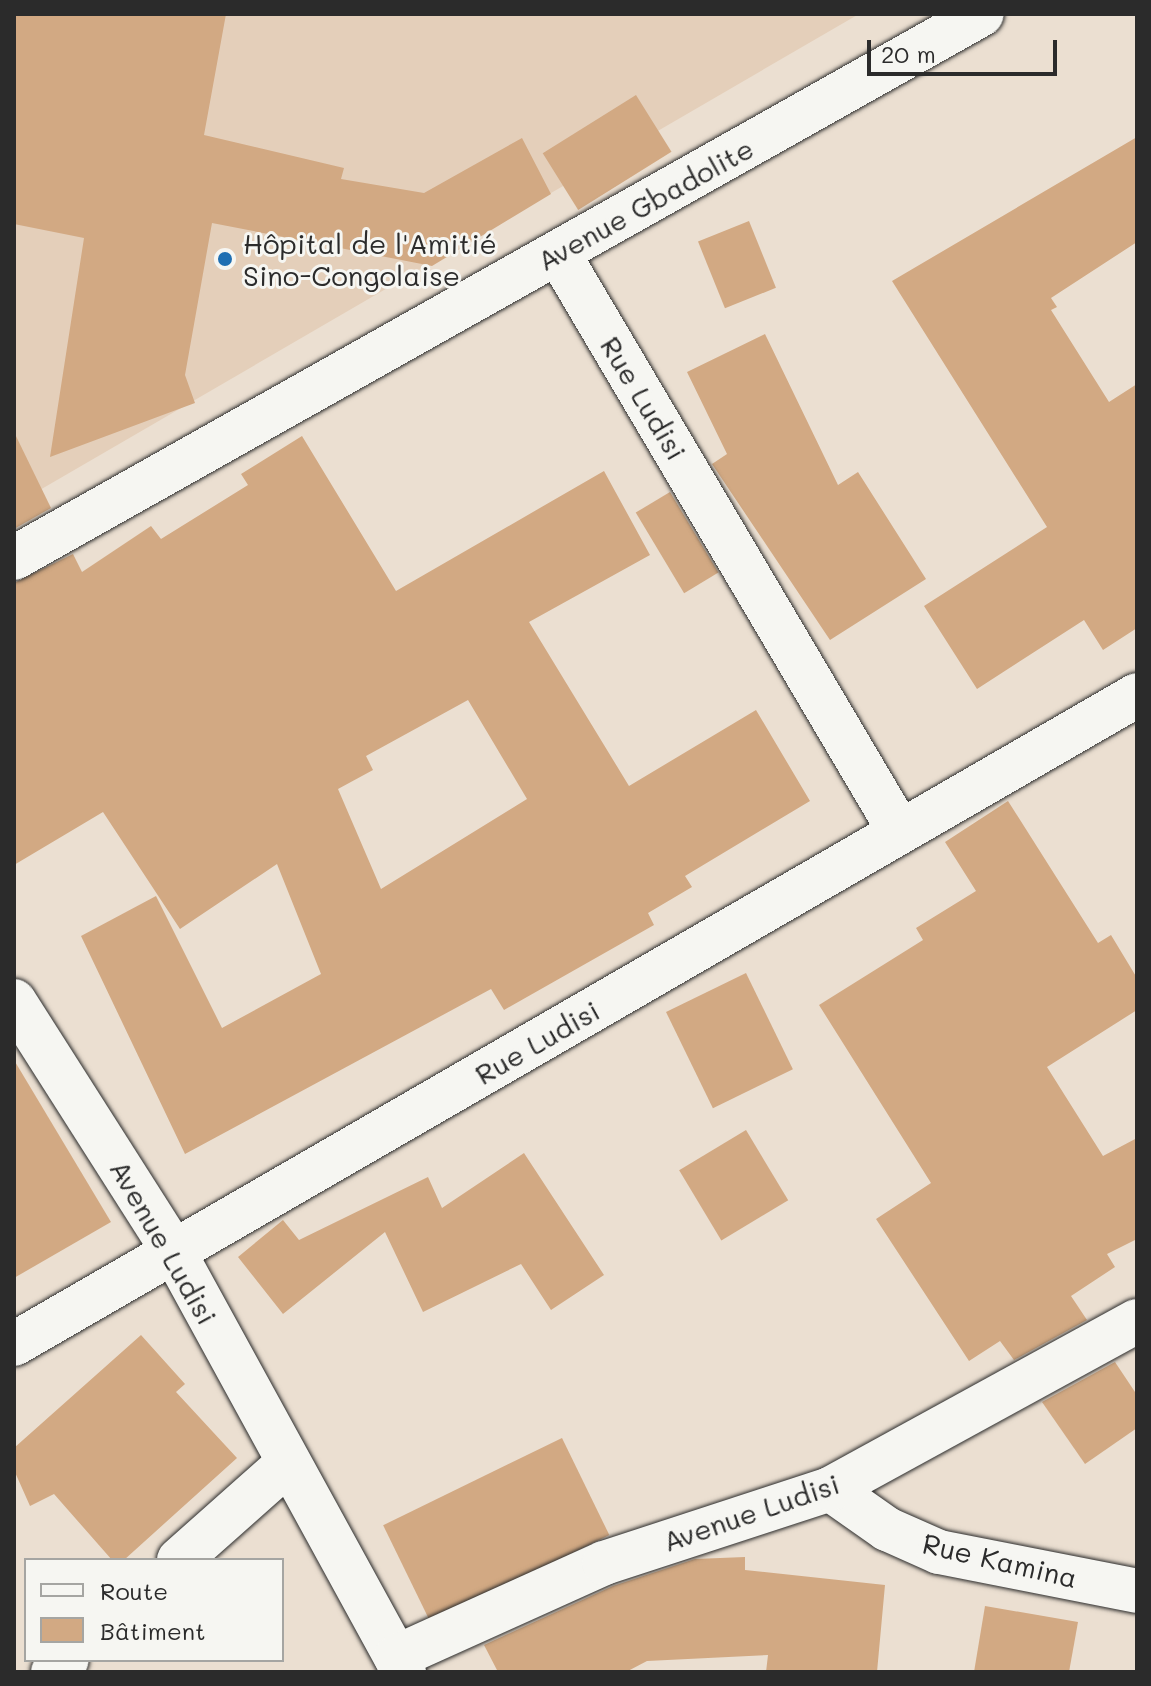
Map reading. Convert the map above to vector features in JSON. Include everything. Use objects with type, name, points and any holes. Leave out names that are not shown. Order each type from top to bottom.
[{"type":"street","name":"Avenue Gbadolite","points":[[14,558],[982,14]]},
{"type":"street","name":"Rue Ludisi","points":[[558,253],[900,832]]},
{"type":"street","name":"Rue Ludisi","points":[[14,1344],[1137,695]]},
{"type":"street","name":"Avenue Ludisi","points":[[14,1001],[174,1252],[286,1465],[400,1664],[604,1563],[830,1489],[1137,1321]]},
{"type":"street","points":[[181,1558],[286,1465]]},
{"type":"street","name":"Rue Kamina","points":[[830,1489],[887,1529],[939,1552],[1137,1591]]},
{"type":"shaded area","name":"Hôpital de l'Amitié Sino-Congolaise","points":[[14,14],[859,14],[14,505]]},
{"type":"building","points":[[14,14],[226,14],[204,135],[344,168],[341,179],[424,193],[522,138],[551,194],[432,266],[212,223],[185,375],[195,403],[50,457],[84,238],[14,224]]},
{"type":"building","points":[[636,95],[672,152],[578,210],[543,153]]},
{"type":"building","points":[[1137,137],[1137,242],[1051,298],[1057,307],[1051,310],[1109,402],[1137,384],[1137,628],[1103,650],[1084,620],[977,689],[924,606],[1047,527],[892,281]]},
{"type":"building","points":[[749,221],[776,288],[725,308],[698,242]]},
{"type":"building","points":[[765,334],[838,485],[858,472],[926,579],[830,640],[712,464],[727,454],[687,372]]},
{"type":"building","points":[[14,432],[51,508],[14,529]]},
{"type":"building","points":[[302,436],[396,591],[604,471],[650,555],[529,622],[629,786],[756,710],[810,801],[685,876],[692,887],[648,913],[654,925],[504,1010],[491,989],[185,1154],[81,936],[156,896],[222,1028],[321,974],[277,864],[180,929],[103,812],[14,865],[14,583],[73,554],[82,572],[151,526],[161,539],[248,485],[241,474]],"holes":[[[468,700],[527,799],[381,889],[338,789],[373,770],[366,756]]]},
{"type":"building","points":[[670,492],[718,573],[684,593],[636,513]]},
{"type":"building","points":[[1008,801],[1098,943],[1111,935],[1137,978],[1137,1010],[1047,1067],[1103,1156],[1137,1138],[1137,1239],[1107,1254],[1115,1267],[1071,1296],[1087,1320],[1014,1360],[1000,1341],[969,1361],[876,1219],[931,1183],[819,1005],[923,940],[916,928],[976,891],[945,842]]},
{"type":"building","points":[[746,973],[793,1069],[713,1108],[666,1012]]},
{"type":"building","points":[[14,1060],[111,1222],[14,1278]]},
{"type":"building","points":[[746,1130],[788,1200],[721,1240],[679,1170]]},
{"type":"building","points":[[524,1153],[604,1275],[551,1310],[521,1264],[423,1312],[385,1232],[283,1314],[238,1257],[283,1220],[299,1240],[428,1177],[442,1208]]},
{"type":"building","points":[[141,1335],[185,1384],[176,1392],[237,1458],[126,1558],[110,1558],[54,1494],[30,1506],[14,1470],[14,1448]]},
{"type":"building","points":[[1115,1362],[1137,1395],[1137,1428],[1085,1464],[1042,1402]]},
{"type":"building","points":[[562,1438],[609,1535],[430,1622],[383,1525]]},
{"type":"building","points":[[745,1557],[745,1570],[885,1585],[877,1672],[766,1672],[768,1655],[647,1661],[626,1672],[498,1672],[484,1645],[613,1586],[695,1559]]},
{"type":"building","points":[[985,1606],[1078,1622],[1069,1672],[974,1672]]},
{"type":"place","name":"Hôpital de l'Amitié Sino-Congolaise","points":[[225,259]]}]
